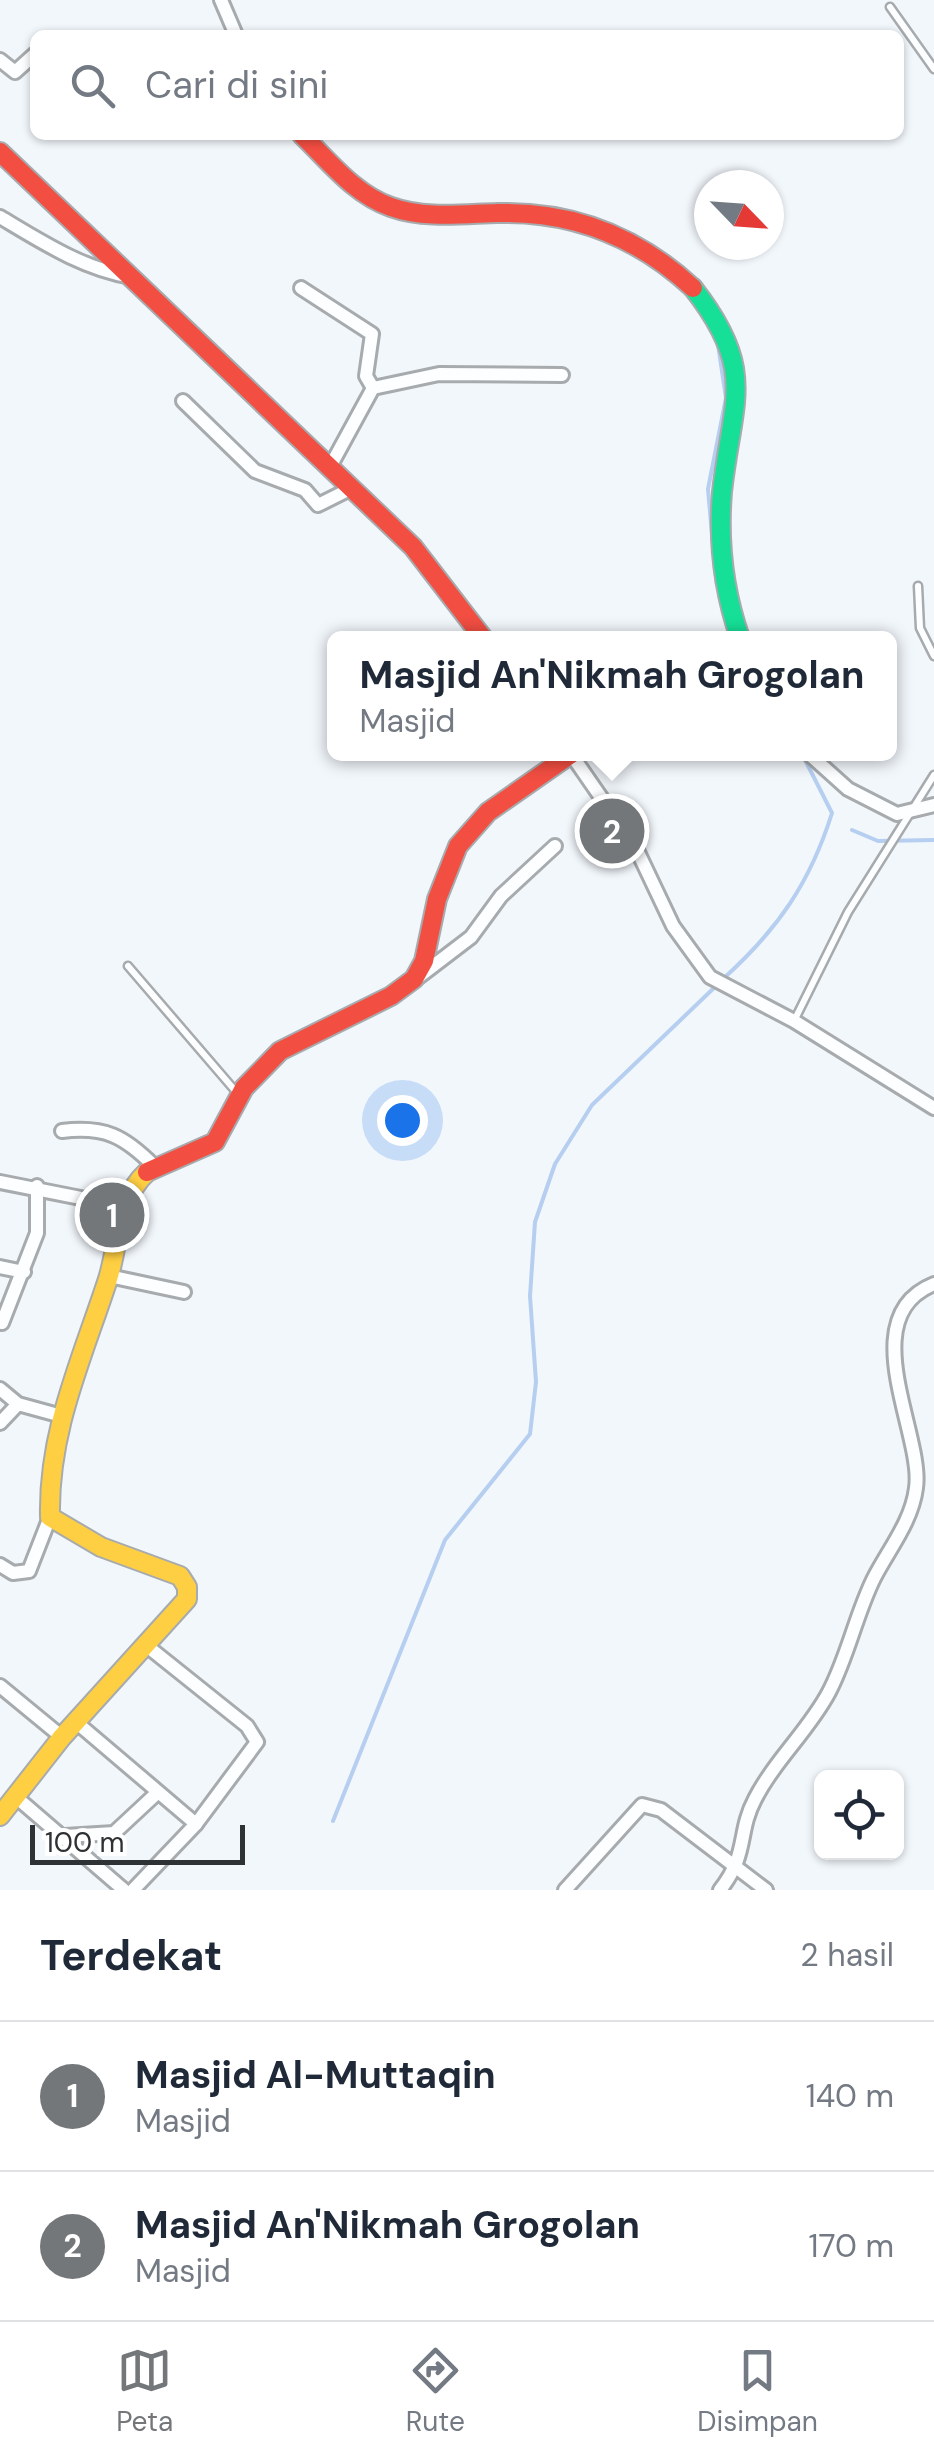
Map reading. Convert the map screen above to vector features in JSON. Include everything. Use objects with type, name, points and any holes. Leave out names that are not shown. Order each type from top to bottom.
[{"type":"street","points":[[221,0],[234,30]]},
{"type":"street","points":[[0,60],[15,72],[30,58]]},
{"type":"street","points":[[308,140],[378,202],[421,216],[526,212],[574,221],[630,238],[694,289],[726,339],[738,398],[740,414],[720,509],[725,572],[738,631]]},
{"type":"street","points":[[0,152],[330,464],[350,490],[413,548],[477,631]]},
{"type":"street","points":[[0,217],[61,253],[108,273],[132,277]]},
{"type":"street","points":[[301,288],[372,334],[366,376],[373,388]]},
{"type":"street","points":[[330,464],[373,388],[439,374],[562,375]]},
{"type":"street","points":[[183,401],[260,475],[305,490],[318,505],[350,490]]},
{"type":"street","points":[[414,980],[425,955],[451,856],[467,828],[561,761]]},
{"type":"street","points":[[576,761],[636,848],[672,926],[710,977],[794,1020],[934,1108]]},
{"type":"street","points":[[817,761],[848,788],[897,814],[934,805]]},
{"type":"street","points":[[0,1564],[13,1573],[29,1571],[50,1518],[47,1482],[58,1415],[108,1276],[126,1207],[139,1180],[154,1166],[200,1156],[226,1129],[240,1096],[266,1062],[286,1046],[414,980],[471,937],[501,896],[555,846]]},
{"type":"street","points":[[62,1130],[91,1128],[116,1132],[154,1166]]},
{"type":"street","points":[[0,1182],[37,1186],[126,1207]]},
{"type":"street","points":[[2,1323],[36,1233],[37,1186]]},
{"type":"street","points":[[0,1267],[24,1272]]},
{"type":"street","points":[[108,1276],[184,1292]]},
{"type":"street","points":[[720,1890],[738,1867],[752,1803],[830,1690],[874,1578],[912,1506],[917,1472],[894,1372],[897,1344],[910,1302],[934,1284]]},
{"type":"street","points":[[0,1389],[18,1404],[58,1415]]},
{"type":"street","points":[[0,1423],[18,1404]]},
{"type":"street","points":[[0,1816],[62,1737],[184,1608],[188,1585],[180,1576],[101,1547],[50,1518]]},
{"type":"street","points":[[133,1890],[196,1824],[255,1749],[256,1735],[147,1646]]},
{"type":"street","points":[[0,1686],[62,1737]]},
{"type":"street","points":[[76,1722],[196,1824]]},
{"type":"street","points":[[65,1836],[114,1832],[157,1793]]},
{"type":"street","points":[[16,1797],[124,1890]]},
{"type":"street","points":[[565,1890],[642,1805],[660,1810],[766,1890]]},
{"type":"lane","points":[[890,7],[934,69]]},
{"type":"lane","points":[[918,586],[920,628],[934,656]]},
{"type":"lane","points":[[794,1020],[848,912],[934,774]]},
{"type":"lane","points":[[128,966],[240,1096]]},
{"type":"waterway","points":[[713,546],[708,489],[726,398],[717,338]]},
{"type":"waterway","points":[[714,560],[717,585]]},
{"type":"waterway","points":[[724,978],[776,923],[802,883],[823,838],[832,813],[806,761]]},
{"type":"waterway","points":[[852,830],[878,841],[934,840]]},
{"type":"waterway","points":[[333,1821],[445,1540],[530,1434],[536,1382],[530,1296],[535,1222],[555,1164],[592,1105],[717,985]]},
{"type":"traffic: fast","points":[[693,288],[726,342],[736,387],[721,529],[726,585],[738,631]]},
{"type":"traffic: slow","points":[[0,1816],[62,1737],[187,1599],[187,1587],[180,1576],[101,1547],[50,1517],[55,1455],[68,1396],[108,1279],[124,1208],[147,1172]]},
{"type":"traffic: jam","points":[[307,140],[354,185],[391,207],[430,214],[526,214],[578,222],[650,254],[693,288]]},
{"type":"traffic: jam","points":[[0,152],[413,547],[478,631]]},
{"type":"traffic: jam","points":[[147,1172],[215,1142],[244,1088],[280,1051],[391,996],[414,979],[424,961],[437,899],[458,846],[488,812],[561,761]]},
{"type":"place","name":"Masjid An'Nikmah Grogolan","points":[[612,831]]},
{"type":"place","name":"Masjid Al-Muttaqin","points":[[112,1215]]}]
